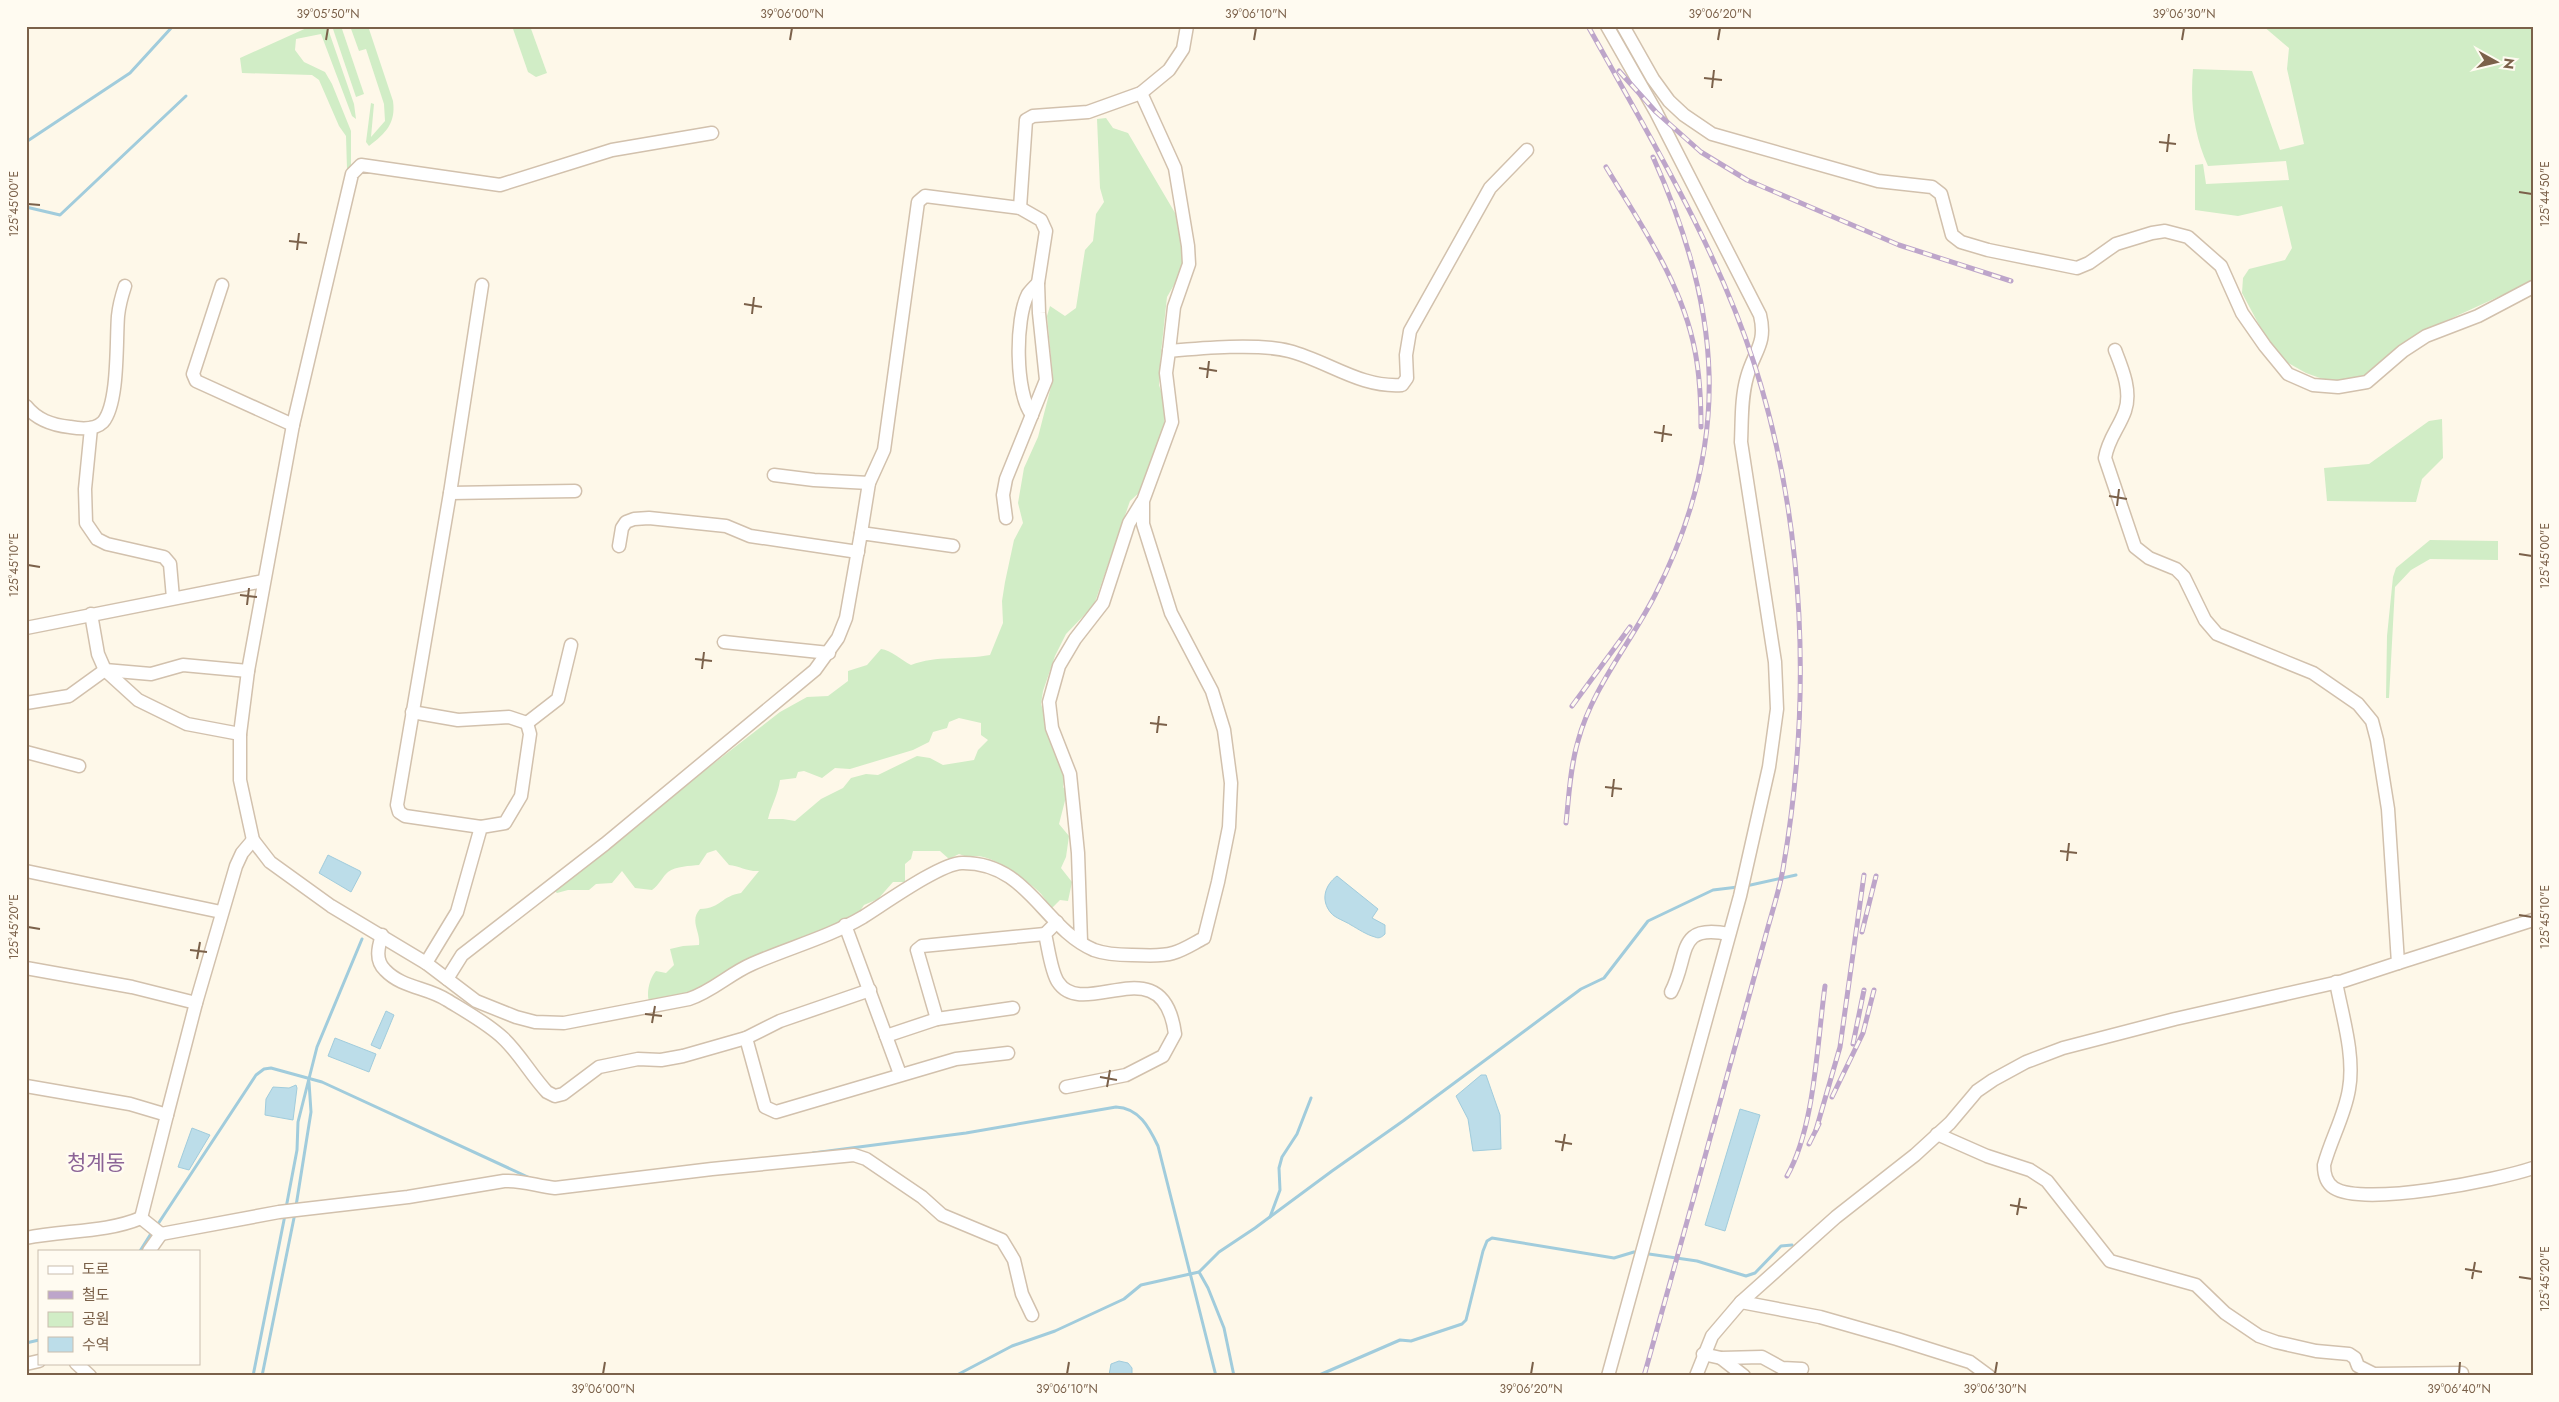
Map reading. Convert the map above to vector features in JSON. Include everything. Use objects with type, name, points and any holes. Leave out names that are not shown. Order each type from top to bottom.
[{"type":"street","points":[[1020,208],[1026,120],[1033,116],[1088,112],[1141,93],[1169,70],[1183,49],[1187,26]]},
{"type":"street","points":[[1607,26],[1652,105],[1760,315],[1764,330],[1747,376],[1742,406],[1741,442],[1775,662],[1777,709],[1769,767],[1740,896],[1608,1376]]},
{"type":"street","points":[[1623,26],[1653,80],[1669,101],[1684,115],[1712,134],[1878,181],[1932,187],[1941,194],[1952,235],[1961,242],[1988,250],[2077,268],[2089,264],[2116,244],[2152,233],[2165,231],[2188,237],[2221,266],[2242,313],[2277,362],[2288,374],[2308,383],[2338,387],[2366,382],[2426,336],[2478,316],[2533,287]]},
{"type":"street","points":[[1081,942],[1078,853],[1070,774],[1052,728],[1050,702],[1059,666],[1075,638],[1103,604],[1129,523],[1143,501],[1172,422],[1166,373],[1174,307],[1189,264],[1188,246],[1175,168],[1141,93]]},
{"type":"street","points":[[712,133],[612,150],[500,185],[361,165],[352,174],[293,426],[263,581],[240,734],[240,780],[252,840],[270,862],[330,906],[382,935],[426,963],[476,1001],[516,1017],[535,1022],[564,1023],[689,999],[705,993],[750,965],[845,925],[931,875],[960,862],[979,864],[1002,872],[1034,896],[1057,922],[1081,942],[1095,950],[1119,955],[1174,953],[1204,938],[1218,882],[1228,827],[1231,783],[1224,730],[1212,691],[1170,613],[1142,524],[1143,501]]},
{"type":"street","points":[[1170,351],[1255,348],[1289,350],[1351,377],[1384,385],[1402,385],[1407,378],[1406,355],[1410,331],[1490,188],[1527,150]]},
{"type":"street","points":[[447,979],[462,955],[605,844],[730,742],[815,670],[829,653],[838,638],[846,618],[869,483],[884,450],[918,202],[925,196],[1020,208],[1041,220],[1046,231],[1038,282],[1039,313],[1046,380],[1006,479],[1003,495],[1006,518]]},
{"type":"street","points":[[1032,416],[1022,397],[1019,360],[1023,308],[1028,294],[1038,282]]},
{"type":"street","points":[[222,285],[192,374],[196,381],[293,426]]},
{"type":"street","points":[[482,285],[450,493],[397,805],[399,812],[405,816],[480,827],[505,823],[521,796],[530,734],[527,723]]},
{"type":"street","points":[[26,406],[40,420],[62,426],[91,428],[102,423],[109,412],[116,367],[118,313],[125,286]]},
{"type":"street","points":[[2115,350],[2128,393],[2125,410],[2107,445],[2105,458],[2135,547],[2149,558],[2176,569],[2184,577],[2205,620],[2217,634],[2313,673],[2358,704],[2372,721],[2377,740],[2388,809],[2398,963]]},
{"type":"street","points":[[91,428],[85,489],[86,523],[97,539],[107,544],[164,556],[172,570],[173,598]]},
{"type":"street","points":[[774,475],[814,480],[869,483]]},
{"type":"street","points":[[450,493],[575,491]]},
{"type":"street","points":[[619,546],[622,528],[626,522],[634,519],[649,518],[726,526],[750,536],[858,552]]},
{"type":"street","points":[[861,534],[953,546]]},
{"type":"street","points":[[26,628],[263,581]]},
{"type":"street","points":[[91,614],[98,654],[106,670],[138,700],[186,724],[240,734]]},
{"type":"street","points":[[724,642],[829,653]]},
{"type":"street","points":[[527,723],[558,699],[571,645]]},
{"type":"street","points":[[26,703],[69,696],[106,670],[151,674],[183,665],[248,671]]},
{"type":"street","points":[[412,712],[458,720],[509,716],[527,723]]},
{"type":"street","points":[[26,752],[79,766]]},
{"type":"street","points":[[426,963],[457,912],[480,827]]},
{"type":"street","points":[[149,1250],[167,1115],[196,1003],[236,866],[242,853],[252,840]]},
{"type":"street","points":[[26,871],[222,912]]},
{"type":"street","points":[[1696,1376],[1703,1354],[1712,1336],[1741,1302],[1836,1217],[1915,1155],[1938,1134],[1977,1091],[2026,1062],[2063,1048],[2175,1018],[2336,982],[2533,920]]},
{"type":"street","points":[[937,1019],[917,950],[922,946],[1045,934],[1057,922]]},
{"type":"street","points":[[845,925],[900,1074]]},
{"type":"street","points":[[1671,992],[1684,952],[1694,935],[1706,930],[1730,934]]},
{"type":"street","points":[[1045,934],[1057,981],[1067,990],[1093,994],[1137,990],[1157,994],[1170,1010],[1175,1034],[1163,1056],[1126,1075],[1066,1088]]},
{"type":"street","points":[[382,935],[377,948],[378,958],[386,972],[404,984],[444,998],[490,1028],[509,1045],[546,1092],[555,1096],[563,1094],[599,1067],[638,1059],[661,1060],[683,1056],[746,1038],[780,1021],[870,990]]},
{"type":"street","points":[[26,968],[132,987],[196,1003]]},
{"type":"street","points":[[2336,982],[2350,1063],[2350,1087],[2324,1165],[2324,1174],[2334,1188],[2344,1192],[2374,1194],[2426,1192],[2533,1168]]},
{"type":"street","points":[[886,1036],[937,1019],[1013,1008]]},
{"type":"street","points":[[746,1038],[765,1107],[776,1112],[956,1059],[1008,1053]]},
{"type":"street","points":[[26,1086],[130,1104],[167,1115]]},
{"type":"street","points":[[1938,1134],[1987,1156],[2037,1174],[2047,1181],[2110,1261],[2196,1285],[2225,1313],[2259,1336],[2316,1351],[2349,1354],[2355,1358],[2358,1366],[2374,1374],[2462,1373]]},
{"type":"street","points":[[26,1238],[52,1232],[123,1226],[153,1228],[408,1197],[504,1181],[520,1180],[541,1187],[555,1188],[712,1169],[854,1155],[866,1159],[922,1197],[942,1215],[1002,1240],[1014,1260],[1022,1294],[1032,1315]]},
{"type":"street","points":[[1741,1302],[1820,1318],[1897,1339],[1970,1362],[1989,1376]]},
{"type":"street","points":[[1703,1354],[1721,1358],[1762,1358],[1782,1368],[1802,1369]]},
{"type":"street","points":[[1721,1358],[1744,1376]]},
{"type":"street","points":[[77,1364],[90,1376]]},
{"type":"green space","points":[[311,26],[327,26],[354,104],[356,119],[352,116],[321,34],[296,39],[295,50],[304,62],[325,72],[332,84],[351,131],[351,169],[347,169],[346,136],[339,126],[319,80],[312,75],[242,73],[240,58]]},
{"type":"green space","points":[[332,26],[341,26],[364,94],[356,97]]},
{"type":"green space","points":[[350,26],[368,26],[393,101],[393,115],[388,127],[369,146],[366,142],[371,103],[374,104],[371,137],[385,121],[384,104],[366,49],[359,51]]},
{"type":"green space","points":[[512,26],[530,26],[547,73],[536,77],[528,72]]},
{"type":"green space","points":[[2263,26],[2533,26],[2533,281],[2428,329],[2367,374],[2353,381],[2331,382],[2306,373],[2283,360],[2265,336],[2242,293],[2243,278],[2249,269],[2285,260],[2292,248],[2282,206],[2238,216],[2195,210],[2195,165],[2203,164],[2206,184],[2289,180],[2286,161],[2208,166],[2199,143],[2194,119],[2193,69],[2252,71],[2280,150],[2304,144],[2287,69],[2289,48]]},
{"type":"green space","points":[[1106,118],[1113,128],[1128,133],[1178,218],[1183,254],[1181,273],[1167,297],[1159,385],[1165,403],[1164,428],[1140,492],[1130,501],[1094,605],[1066,634],[1055,656],[1043,691],[1041,704],[1051,735],[1052,748],[1061,763],[1065,776],[1063,787],[1067,793],[1059,824],[1069,836],[1066,857],[1061,868],[1072,882],[1068,901],[1060,900],[1051,909],[1032,885],[1005,866],[985,857],[976,856],[970,858],[959,854],[949,859],[940,851],[913,851],[911,859],[905,864],[905,882],[893,882],[878,899],[864,905],[858,914],[784,946],[741,962],[719,980],[710,982],[691,993],[649,1001],[648,990],[650,981],[656,971],[666,973],[674,965],[670,949],[699,945],[695,918],[700,909],[713,906],[741,893],[759,871],[729,865],[716,850],[707,853],[699,865],[679,867],[671,870],[652,890],[635,888],[622,871],[612,883],[596,884],[589,890],[568,890],[557,893],[552,889],[780,712],[807,697],[828,696],[848,681],[848,671],[867,665],[881,649],[892,653],[911,665],[931,660],[990,655],[1003,623],[1002,601],[1005,582],[1014,540],[1023,523],[1018,503],[1024,468],[1038,437],[1053,379],[1047,316],[1050,306],[1065,316],[1076,308],[1085,250],[1093,241],[1096,214],[1104,202],[1100,188],[1097,119]],"holes":[[[959,718],[981,723],[981,735],[988,740],[978,750],[974,760],[943,765],[930,758],[917,756],[878,775],[866,774],[851,778],[843,788],[821,799],[795,821],[768,819],[780,780],[796,778],[798,772],[804,771],[822,778],[835,768],[850,769],[913,750],[929,742],[933,732],[947,728],[949,722]]]},
{"type":"green space","points":[[2442,419],[2443,458],[2422,479],[2416,502],[2327,501],[2324,468],[2369,464],[2429,421]]},
{"type":"green space","points":[[2430,540],[2498,541],[2498,560],[2430,559],[2411,570],[2395,587],[2389,698],[2386,698],[2387,636],[2393,577],[2396,568]]},
{"type":"water","points":[[328,855],[360,871],[361,873],[351,892],[319,873]]},
{"type":"water","points":[[1337,876],[1378,909],[1372,918],[1385,925],[1385,934],[1383,936],[1378,938],[1369,935],[1331,913],[1326,903],[1325,893],[1329,884]]},
{"type":"water","points":[[386,1011],[394,1015],[380,1049],[371,1045]]},
{"type":"water","points":[[335,1038],[376,1054],[369,1072],[328,1056]]},
{"type":"water","points":[[1481,1075],[1486,1075],[1500,1115],[1501,1149],[1473,1151],[1468,1119],[1456,1096]]},
{"type":"water","points":[[296,1085],[293,1120],[265,1115],[266,1099],[273,1087],[289,1088]]},
{"type":"water","points":[[1740,1109],[1760,1115],[1725,1231],[1705,1225]]},
{"type":"water","points":[[192,1128],[210,1135],[189,1170],[178,1167]]},
{"type":"water","points":[[1119,1361],[1128,1363],[1132,1368],[1132,1376],[1109,1375],[1111,1364]]},
{"type":"waterway","points":[[26,142],[130,73],[173,26]]},
{"type":"waterway","points":[[26,207],[60,215],[186,96]]},
{"type":"waterway","points":[[1746,886],[1796,875]]},
{"type":"waterway","points":[[955,1376],[1012,1346],[1055,1331],[1124,1299],[1141,1285],[1199,1272],[1219,1252],[1403,1121],[1581,989],[1604,978],[1648,921],[1713,890],[1738,887]]},
{"type":"waterway","points":[[286,1208],[297,1150],[298,1122],[317,1047],[362,939]]},
{"type":"waterway","points":[[156,1227],[256,1075],[264,1069],[271,1068],[322,1082],[530,1178]]},
{"type":"waterway","points":[[296,1206],[311,1112],[309,1082]]},
{"type":"waterway","points":[[1270,1217],[1280,1190],[1279,1168],[1282,1157],[1297,1134],[1311,1098]]},
{"type":"waterway","points":[[813,1153],[966,1133],[1116,1107],[1131,1111],[1147,1126],[1158,1146],[1216,1376]]},
{"type":"waterway","points":[[262,1376],[295,1213]]},
{"type":"waterway","points":[[253,1376],[285,1215]]},
{"type":"waterway","points":[[141,1250],[152,1232]]},
{"type":"waterway","points":[[1317,1376],[1400,1340],[1411,1341],[1462,1324],[1466,1320],[1483,1251],[1487,1241],[1492,1238],[1614,1258],[1634,1252]]},
{"type":"waterway","points":[[1649,1254],[1697,1261],[1746,1276],[1755,1273],[1781,1246],[1792,1245]]},
{"type":"waterway","points":[[1199,1272],[1208,1288],[1224,1328],[1234,1376]]},
{"type":"waterway","points":[[26,1343],[38,1340]]},
{"type":"railway","points":[[1588,26],[1657,149],[1700,233],[1720,275],[1754,363],[1771,424],[1785,487],[1794,550],[1799,614],[1798,742],[1792,806],[1781,878],[1644,1376]]},
{"type":"railway","points":[[1619,71],[1656,112],[1701,152],[1747,180],[1899,245],[2011,281]]},
{"type":"railway","points":[[1566,823],[1573,761],[1584,722],[1602,684],[1655,595],[1680,539],[1697,484],[1707,430],[1709,376],[1705,322],[1693,268],[1676,213],[1653,157]]},
{"type":"railway","points":[[1606,167],[1659,255],[1681,302],[1697,361],[1701,427]]},
{"type":"railway","points":[[1572,706],[1630,627]]},
{"type":"railway","points":[[1816,1130],[1840,1047],[1864,875]]},
{"type":"railway","points":[[1862,932],[1876,876]]},
{"type":"railway","points":[[1787,1176],[1804,1134],[1814,1084],[1825,986]]},
{"type":"railway","points":[[1853,1044],[1864,990]]},
{"type":"railway","points":[[1832,1097],[1863,1033],[1874,990]]},
{"type":"railway","points":[[1809,1144],[1819,1124]]},
{"type":"district","name":"청계동","points":[[96,1163]]}]
